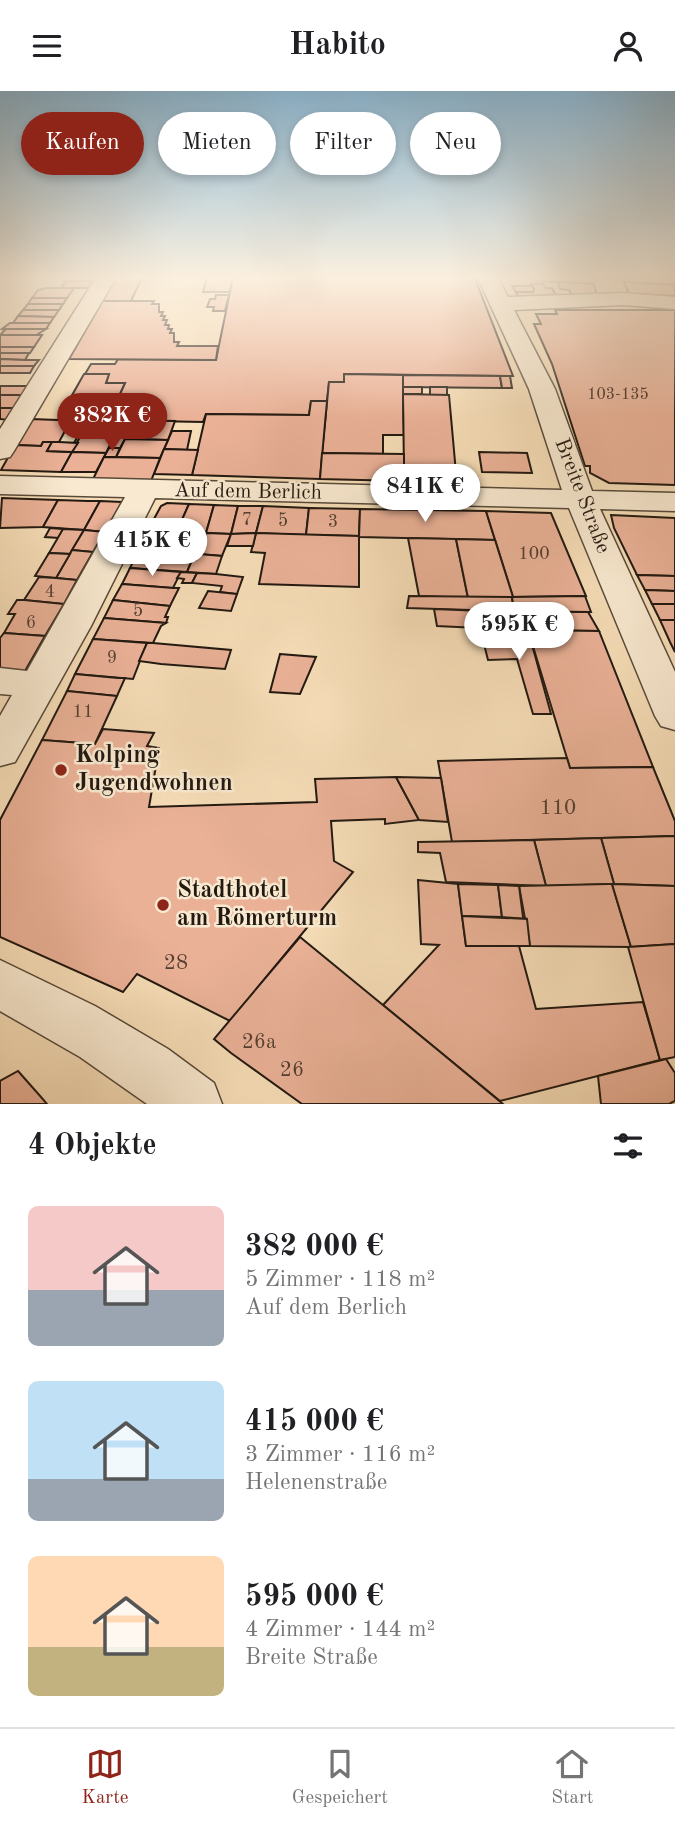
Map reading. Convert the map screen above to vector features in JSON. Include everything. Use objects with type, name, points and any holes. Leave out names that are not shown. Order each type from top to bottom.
[{"type":"street","points":[[0,451],[78,323]]},
{"type":"street","name":"Breite Straße","points":[[511,323],[542,389],[580,498],[675,716]]},
{"type":"street","name":"Auf dem Berlich","points":[[0,485],[675,502]]},
{"type":"street","points":[[0,751],[73,626],[144,490]]},
{"type":"street","points":[[0,681],[38,685]]},
{"type":"street","points":[[0,984],[76,1023],[173,1087],[193,1104]]},
{"type":"building","points":[[10,323],[50,323],[46,329],[2,329]]},
{"type":"building","points":[[89,323],[166,323],[169,325],[168,329],[172,329],[170,333],[174,333],[174,342],[179,342],[177,346],[218,346],[216,360],[69,359]]},
{"type":"building","points":[[224,323],[492,323],[513,376],[344,374],[344,382],[329,382],[327,401],[311,401],[309,415],[206,414],[203,422],[102,420],[107,413],[111,413],[125,383],[106,383],[109,374],[85,374],[91,364],[115,364],[118,359],[216,360]]},
{"type":"building","points":[[675,323],[675,485],[609,483],[590,473],[590,466],[585,466],[552,364],[534,324]]},
{"type":"building","points":[[2,329],[46,329],[38,334],[42,335],[0,335],[5,330]]},
{"type":"building","points":[[0,335],[42,335],[34,347],[0,347]]},
{"type":"building","points":[[0,347],[34,347],[30,353],[0,353]]},
{"type":"building","points":[[0,353],[29,353],[25,360],[0,359]]},
{"type":"building","points":[[0,359],[39,360],[34,366],[0,366]]},
{"type":"building","points":[[0,366],[34,366],[30,373],[0,373]]},
{"type":"building","points":[[84,374],[109,374],[106,383],[125,383],[111,413],[107,413],[102,420],[58,420]]},
{"type":"building","points":[[344,374],[403,375],[404,435],[383,435],[383,454],[322,453],[329,382],[344,382]]},
{"type":"building","points":[[403,375],[500,376],[502,388],[403,387]]},
{"type":"building","points":[[500,376],[510,376],[512,388],[502,388]]},
{"type":"building","points":[[0,386],[29,386],[23,395],[0,395]]},
{"type":"building","points":[[403,387],[422,387],[422,394],[403,394]]},
{"type":"building","points":[[430,387],[447,387],[447,395],[430,395]]},
{"type":"building","points":[[403,394],[449,395],[456,473],[404,472]]},
{"type":"building","points":[[0,395],[23,395],[15,408],[0,408]]},
{"type":"building","points":[[311,401],[327,401],[320,479],[192,475],[206,414],[309,415]]},
{"type":"building","points":[[0,408],[15,408],[8,420],[0,419]]},
{"type":"building","points":[[31,419],[71,420],[59,442],[43,442],[41,446],[15,445]]},
{"type":"building","points":[[71,420],[89,420],[78,443],[74,443],[83,427],[67,427]]},
{"type":"building","points":[[89,420],[122,421],[106,453],[72,452]]},
{"type":"building","points":[[122,420],[175,421],[168,440],[125,439],[120,448],[109,448]]},
{"type":"building","points":[[172,431],[191,431],[187,450],[164,449]]},
{"type":"building","points":[[125,439],[168,440],[160,458],[116,457]]},
{"type":"building","points":[[43,442],[52,442],[47,451],[72,452],[61,472],[1,470],[15,445],[41,446]]},
{"type":"building","points":[[52,442],[78,443],[72,452],[47,451]]},
{"type":"building","points":[[109,448],[120,448],[116,457],[104,457]]},
{"type":"building","points":[[164,449],[198,450],[192,475],[154,474]]},
{"type":"building","points":[[72,452],[106,453],[96,472],[61,472]]},
{"type":"building","points":[[479,452],[527,453],[532,473],[482,472]]},
{"type":"building","points":[[322,453],[404,454],[404,472],[442,473],[443,482],[320,479]]},
{"type":"building","points":[[104,457],[160,458],[151,481],[93,479]]},
{"type":"building","points":[[2,498],[58,500],[43,527],[0,528]]},
{"type":"building","points":[[58,500],[100,501],[84,530],[43,527]]},
{"type":"building","points":[[100,501],[122,502],[105,532],[84,530]]},
{"type":"building","points":[[167,503],[189,504],[177,531],[148,530],[161,506]]},
{"type":"building","points":[[189,504],[214,505],[206,533],[177,531]]},
{"type":"building","points":[[214,505],[238,506],[231,534],[206,533]]},
{"type":"building","points":[[238,506],[263,506],[256,533],[231,534]]},
{"type":"building","points":[[263,506],[309,508],[306,535],[256,533]]},
{"type":"building","points":[[309,508],[360,509],[359,536],[306,535]]},
{"type":"building","points":[[360,509],[486,511],[495,540],[359,537]]},
{"type":"building","points":[[486,511],[551,513],[586,596],[513,597]]},
{"type":"building","points":[[611,515],[675,518],[675,576],[637,575],[614,528]]},
{"type":"building","points":[[50,528],[63,529],[59,538],[45,537]]},
{"type":"building","points":[[63,529],[84,530],[70,554],[49,553]]},
{"type":"building","points":[[84,530],[105,532],[93,552],[72,550]]},
{"type":"building","points":[[148,530],[171,531],[161,551],[139,549]]},
{"type":"building","points":[[194,532],[206,533],[197,554],[182,552]]},
{"type":"building","points":[[206,533],[231,534],[222,556],[197,554]]},
{"type":"building","points":[[256,533],[359,536],[359,587],[259,584],[265,553],[251,552]]},
{"type":"building","points":[[256,533],[253,546],[227,546],[231,534]]},
{"type":"building","points":[[408,538],[456,539],[468,598],[419,596]]},
{"type":"building","points":[[456,539],[495,540],[513,597],[468,598]]},
{"type":"building","points":[[139,549],[199,554],[196,560],[192,560],[187,572],[130,568]]},
{"type":"building","points":[[72,550],[93,552],[77,580],[56,578]]},
{"type":"building","points":[[49,553],[70,554],[56,578],[35,576]]},
{"type":"building","points":[[199,554],[222,556],[216,574],[187,572],[192,560],[196,560]]},
{"type":"building","points":[[130,568],[181,572],[173,588],[122,584]]},
{"type":"building","points":[[181,572],[197,573],[192,583],[182,583],[184,579],[177,578]]},
{"type":"building","points":[[197,573],[243,577],[237,594],[220,592],[222,586],[192,583]]},
{"type":"building","points":[[637,575],[675,576],[675,591],[645,590]]},
{"type":"building","points":[[39,577],[77,580],[64,604],[24,600]]},
{"type":"building","points":[[122,584],[179,588],[170,606],[113,600]]},
{"type":"building","points":[[645,590],[675,591],[675,604],[652,604]]},
{"type":"building","points":[[208,591],[237,594],[231,611],[199,608]]},
{"type":"building","points":[[409,596],[512,597],[513,604],[501,603],[502,611],[407,608]]},
{"type":"building","points":[[585,596],[591,612],[502,611],[501,603],[513,604],[512,597]]},
{"type":"building","points":[[17,600],[64,604],[45,636],[4,633],[15,614],[8,614]]},
{"type":"building","points":[[113,600],[170,606],[165,617],[168,617],[166,623],[104,618]]},
{"type":"building","points":[[652,604],[675,604],[675,620],[660,620]]},
{"type":"building","points":[[434,609],[506,612],[514,623],[519,624],[520,630],[437,626]]},
{"type":"building","points":[[506,612],[588,612],[599,631],[520,630],[519,624],[514,623]]},
{"type":"building","points":[[104,618],[166,623],[161,626],[153,643],[93,639]]},
{"type":"building","points":[[660,620],[675,620],[675,652],[670,642]]},
{"type":"building","points":[[480,628],[528,630],[551,714],[533,714],[517,659],[488,660]]},
{"type":"building","points":[[528,630],[599,631],[653,767],[570,768]]},
{"type":"building","points":[[4,633],[45,636],[25,671],[0,669],[0,638]]},
{"type":"building","points":[[93,639],[147,643],[133,679],[75,674]]},
{"type":"building","points":[[147,643],[231,650],[225,669],[161,664],[139,661]]},
{"type":"building","points":[[280,654],[316,657],[300,694],[270,692]]},
{"type":"building","points":[[75,674],[125,678],[117,696],[67,691]]},
{"type":"building","points":[[67,691],[117,696],[95,744],[42,740]]},
{"type":"building","name":"Stadthotel am Römerturm","points":[[103,729],[154,733],[147,746],[159,748],[149,807],[317,802],[315,779],[396,777],[419,820],[385,824],[385,819],[331,821],[334,861],[353,872],[230,1021],[137,974],[123,992],[0,937],[0,820],[42,740],[95,744]]},
{"type":"building","points":[[567,758],[570,768],[653,767],[675,821],[675,836],[452,842],[438,761]]},
{"type":"building","points":[[396,777],[441,778],[448,822],[419,820]]},
{"type":"building","points":[[675,836],[675,886],[614,884],[601,838]]},
{"type":"building","points":[[601,838],[614,884],[546,886],[534,840]]},
{"type":"building","points":[[534,840],[546,886],[446,882],[440,853],[418,852],[418,842]]},
{"type":"building","points":[[418,880],[458,884],[466,946],[519,946],[536,1009],[643,1002],[660,1060],[500,1101],[383,1005],[439,945],[421,944]]},
{"type":"building","points":[[458,884],[498,885],[502,917],[462,916]]},
{"type":"building","points":[[612,884],[631,947],[530,946],[519,886]]},
{"type":"building","points":[[612,884],[675,886],[675,944],[631,947]]},
{"type":"building","points":[[498,885],[519,886],[523,917],[527,919],[502,917]]},
{"type":"building","points":[[462,916],[527,919],[530,946],[466,946]]},
{"type":"building","points":[[300,937],[503,1104],[302,1104],[231,1053],[214,1039]]},
{"type":"building","points":[[675,944],[675,1057],[660,1060],[628,947]]},
{"type":"building","points":[[666,1059],[675,1073],[675,1101],[669,1104],[601,1104],[598,1076]]},
{"type":"building","points":[[18,1071],[47,1104],[0,1104],[0,1081]]},
{"type":"place","name":"Kolping Jugendwohnen","points":[[61,770]]},
{"type":"place","name":"Stadthotel am Römerturm","points":[[163,905]]}]
